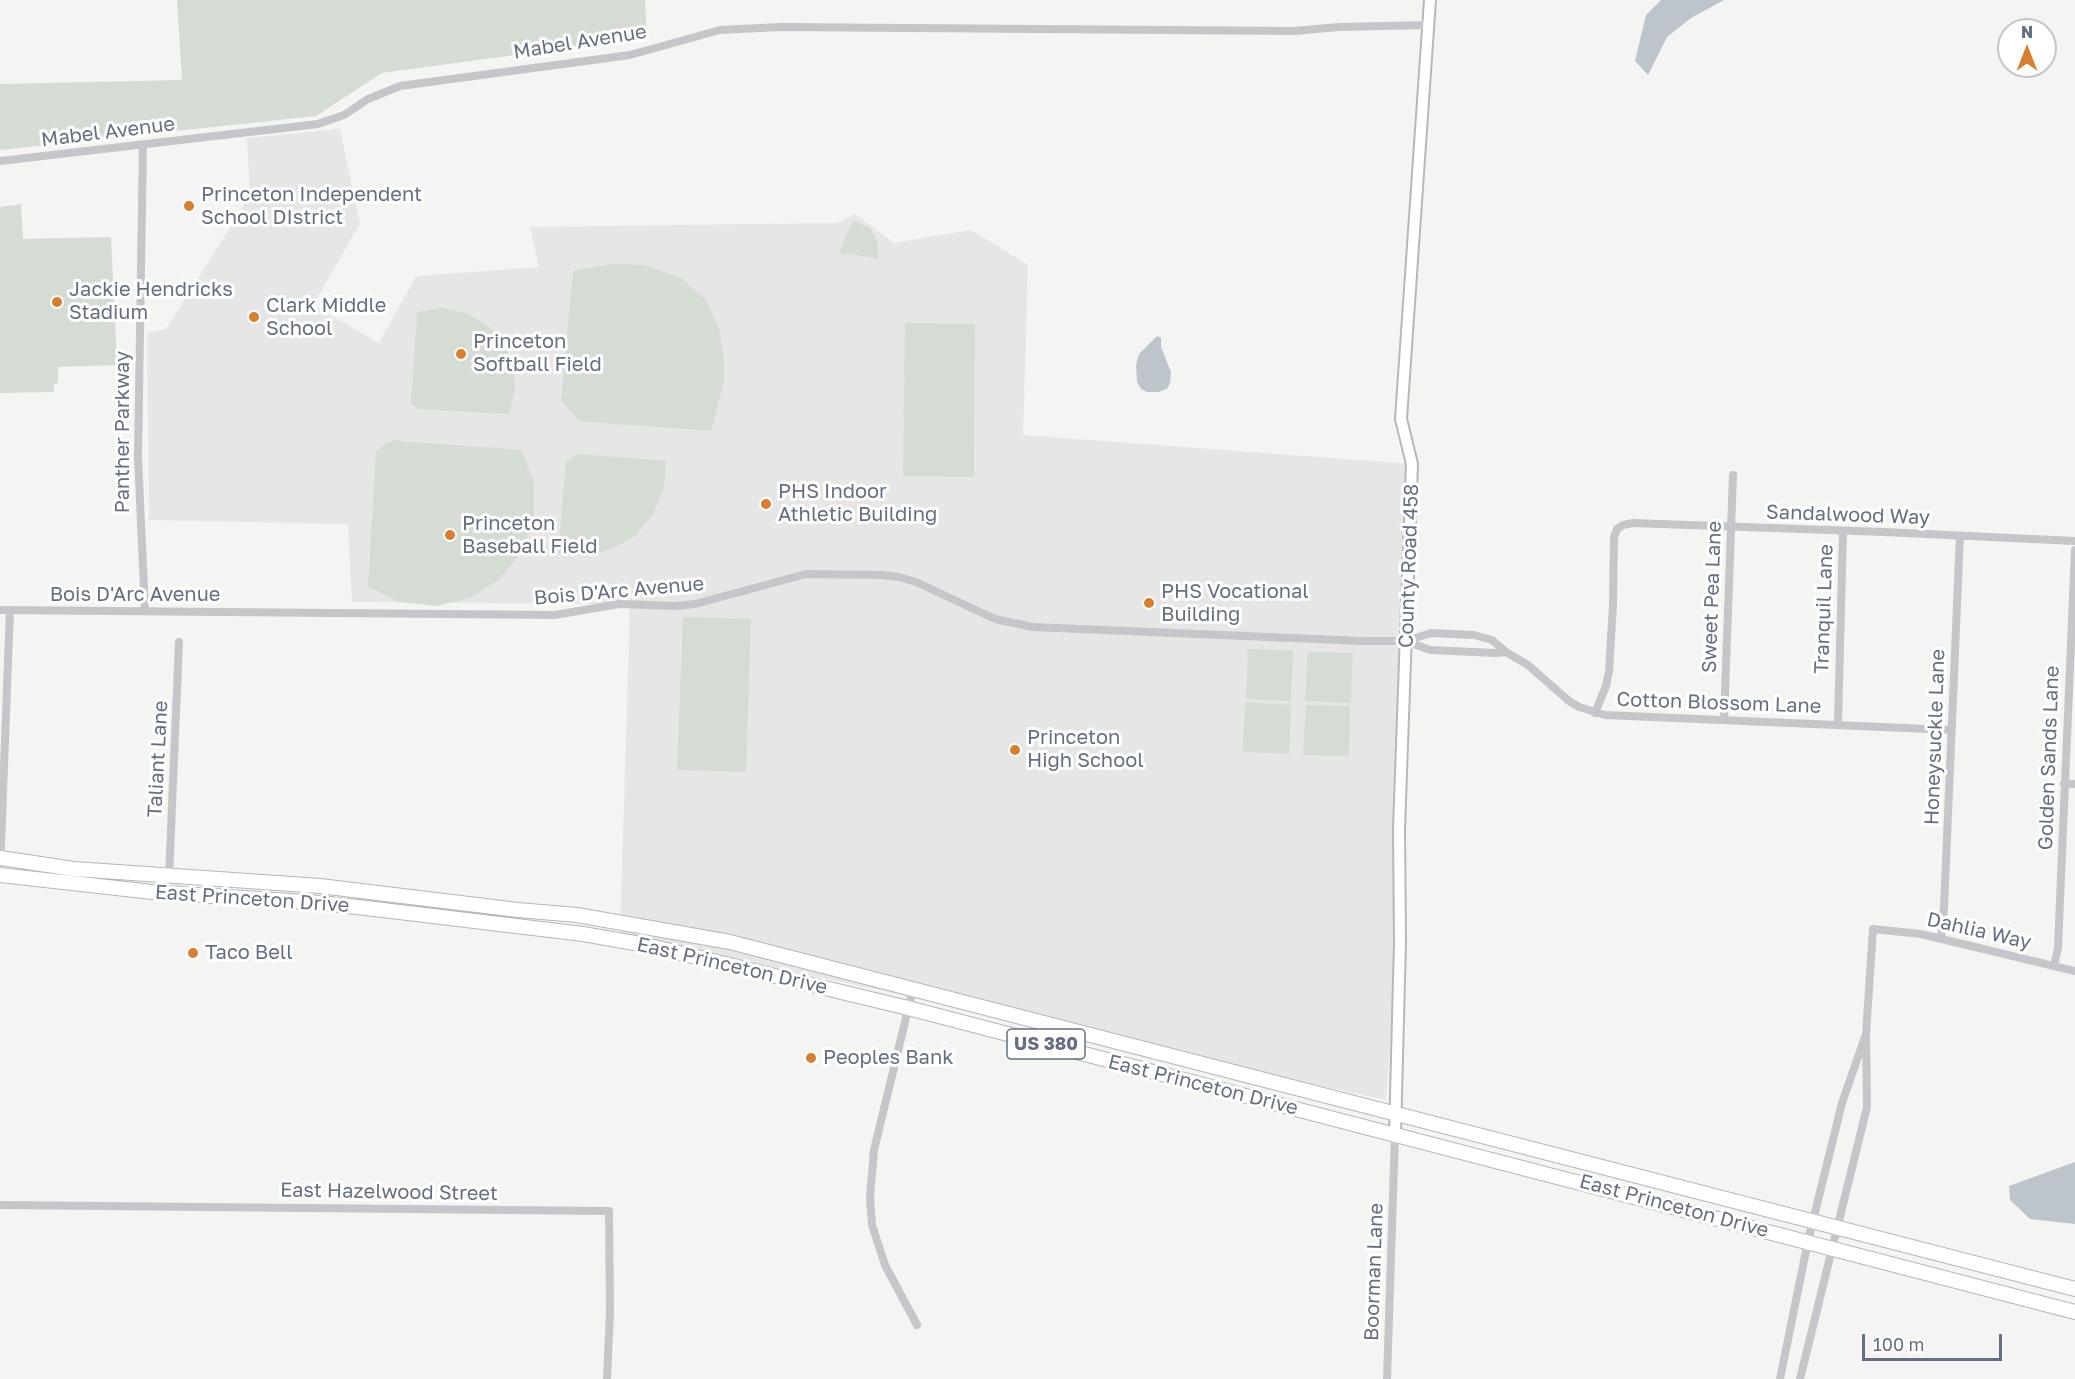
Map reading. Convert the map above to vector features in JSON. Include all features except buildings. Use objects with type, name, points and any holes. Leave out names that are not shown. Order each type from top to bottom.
[{"type":"highway","name":"East Princeton Drive","points":[[1,863],[320,886],[577,915],[730,942],[2075,1289]]},
{"type":"highway","name":"East Princeton Drive","points":[[0,875],[85,886],[320,903],[583,934],[646,945],[908,1008],[2075,1312]]},
{"type":"highway","points":[[193,894],[194,878]]},
{"type":"highway","points":[[725,964],[730,942]]},
{"type":"street","name":"County Road 458","points":[[1395,1134],[1400,941],[1399,836],[1412,464],[1401,419],[1430,0]]},
{"type":"street","name":"Mabel Avenue","points":[[0,161],[318,124],[344,115],[368,99],[400,86],[630,55],[729,30],[781,27],[1294,32],[1339,27],[1428,25]]},
{"type":"street","name":"Panther Parkway","points":[[143,144],[138,457],[145,611]]},
{"type":"street","name":"Sweet Pea Lane","points":[[1724,720],[1733,475]]},
{"type":"street","name":"Sandalwood Way","points":[[1595,713],[1606,686],[1609,671],[1614,537],[1620,526],[1634,523],[1731,526],[2075,541]]},
{"type":"street","name":"Tranquil Lane","points":[[1838,724],[1843,531]]},
{"type":"street","name":"Honeysuckle Lane","points":[[1941,939],[1960,536]]},
{"type":"street","name":"Golden Sands Lane","points":[[2054,966],[2058,948],[2075,550]]},
{"type":"street","name":"Bois D'Arc Avenue","points":[[0,610],[555,615],[620,604],[676,606],[695,604],[806,574],[881,575],[908,579],[995,620],[1034,627],[1406,641]]},
{"type":"street","points":[[1,863],[10,610]]},
{"type":"street","name":"Cotton Blossom Lane","points":[[1406,641],[1431,633],[1480,636],[1492,640],[1506,652],[1528,665],[1569,701],[1595,713],[1615,716],[1951,730]]},
{"type":"street","points":[[1406,641],[1430,650],[1506,652]]},
{"type":"street","name":"Taliant Lane","points":[[169,876],[179,642]]},
{"type":"street","points":[[2064,784],[2075,784]]},
{"type":"street","name":"Dahlia Way","points":[[1866,1034],[1873,929],[1909,932],[2075,971]]},
{"type":"street","points":[[913,989],[874,1150],[870,1198],[872,1225],[885,1265],[917,1325]]},
{"type":"street","points":[[1780,1379],[1808,1241],[1842,1103],[1866,1034]]},
{"type":"street","points":[[1800,1379],[1867,1107],[1866,1034]]},
{"type":"street","name":"Boorman Lane","points":[[1387,1379],[1395,1134]]},
{"type":"street","name":"East Hazelwood Street","points":[[0,1205],[609,1211],[610,1312],[607,1379]]},
{"type":"shaded area","points":[[177,0],[645,0],[647,37],[382,73],[316,116],[0,150],[0,84],[182,80]]},
{"type":"shaded area","points":[[1661,0],[1724,0],[1691,18],[1667,37],[1648,75],[1635,61],[1646,15]]},
{"type":"shaded area","name":"Princeton High School","points":[[340,129],[360,224],[313,305],[379,343],[416,276],[539,267],[530,227],[837,223],[855,214],[894,243],[971,230],[1028,265],[1023,435],[1412,464],[1401,897],[1386,1100],[620,934],[630,604],[352,602],[348,524],[149,520],[147,333],[166,329],[250,196],[247,138]]},
{"type":"shaded area","name":"Jackie Hendricks Stadium","points":[[21,204],[23,239],[111,237],[117,365],[58,367],[58,383],[54,384],[54,392],[0,393],[0,207]]},
{"type":"shaded area","points":[[853,220],[870,228],[877,240],[878,259],[847,253],[843,255],[840,251]]},
{"type":"shaded area","points":[[611,264],[645,265],[681,278],[707,301],[719,329],[724,356],[724,382],[711,431],[579,421],[561,400],[573,271]]},
{"type":"shaded area","name":"Princeton Softball Field","points":[[442,308],[466,313],[487,325],[504,343],[513,366],[515,390],[509,414],[419,409],[411,404],[417,312]]},
{"type":"shaded area","points":[[905,323],[975,324],[974,477],[903,476]]},
{"type":"shaded area","points":[[1157,336],[1161,338],[1161,347],[1171,372],[1170,383],[1167,389],[1147,392],[1141,389],[1137,382],[1136,365],[1139,354]]},
{"type":"shaded area","name":"Princeton Baseball Field","points":[[395,440],[522,450],[534,483],[534,518],[522,551],[500,579],[470,598],[436,606],[400,602],[368,587],[376,452],[384,444]]},
{"type":"shaded area","points":[[578,454],[666,461],[664,488],[653,514],[636,535],[612,549],[585,556],[558,553],[566,462]]},
{"type":"shaded area","points":[[683,617],[751,619],[746,772],[677,770]]},
{"type":"shaded area","points":[[1248,649],[1293,651],[1291,701],[1246,699]]},
{"type":"shaded area","points":[[1308,652],[1353,653],[1351,703],[1305,701]]},
{"type":"shaded area","points":[[1245,702],[1291,705],[1289,754],[1243,752]]},
{"type":"shaded area","points":[[1306,705],[1350,706],[1349,756],[1303,755]]},
{"type":"shaded area","points":[[2075,1162],[2075,1224],[2030,1219],[2010,1200],[2009,1186]]},
{"type":"place","name":"Princeton Independent School DIstrict","points":[[189,206]]},
{"type":"place","name":"Jackie Hendricks Stadium","points":[[57,302]]},
{"type":"place","name":"Clark Middle School","points":[[254,317]]},
{"type":"place","name":"Princeton Softball Field","points":[[461,354]]},
{"type":"place","name":"PHS Indoor Athletic Building","points":[[766,504]]},
{"type":"place","name":"Princeton Baseball Field","points":[[450,535]]},
{"type":"place","name":"PHS Vocational Building","points":[[1149,603]]},
{"type":"place","name":"Princeton High School","points":[[1015,750]]},
{"type":"place","name":"Taco Bell","points":[[193,953]]},
{"type":"place","name":"Peoples Bank","points":[[811,1058]]}]
